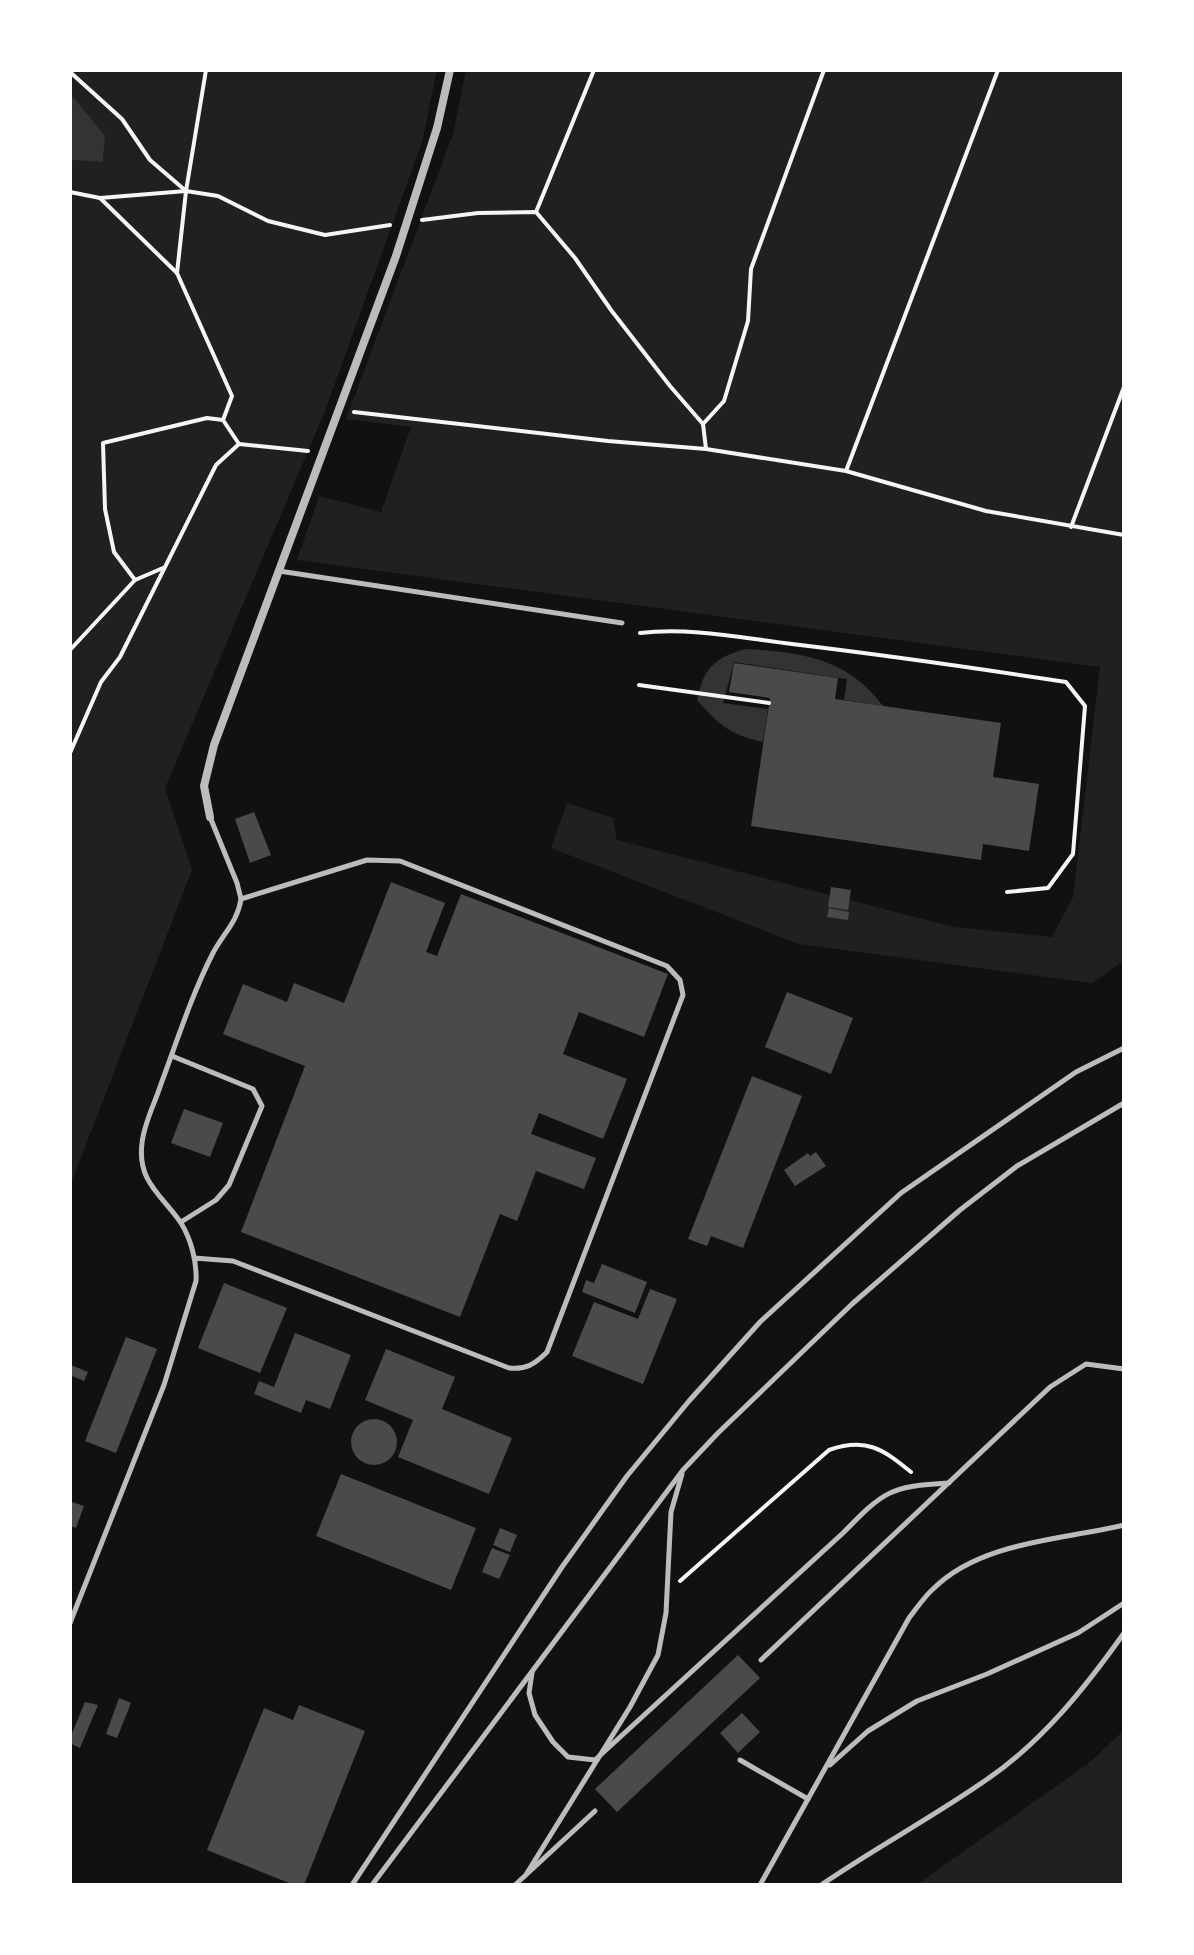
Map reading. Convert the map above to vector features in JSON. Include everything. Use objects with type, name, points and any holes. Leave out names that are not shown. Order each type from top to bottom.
[{"type":"street","points":[[210,817],[204,786],[214,745],[322,452],[341,410],[407,222],[437,128],[450,70]]},
{"type":"lane","points":[[279,570],[622,623]]},
{"type":"lane","points":[[70,1623],[178,1346],[196,1281],[194,1258],[181,1222],[151,1187],[142,1158],[142,1142],[212,955],[236,918],[241,899],[210,817]]},
{"type":"lane","points":[[194,1258],[233,1261],[509,1368],[523,1370],[547,1352],[683,995],[680,980],[667,966],[400,861],[367,860],[241,899]]},
{"type":"lane","points":[[352,1885],[562,1567],[627,1476],[760,1322],[901,1193],[1076,1072],[1124,1048]]},
{"type":"lane","points":[[172,1056],[253,1089],[262,1106],[229,1185],[216,1200],[181,1222]]},
{"type":"lane","points":[[372,1885],[683,1470],[718,1433],[852,1304],[960,1210],[1017,1166],[1124,1103]]},
{"type":"lane","points":[[761,1660],[1050,1387],[1086,1364],[1124,1369]]},
{"type":"lane","points":[[527,1873],[630,1707],[658,1655],[666,1613],[671,1512],[683,1470]]},
{"type":"lane","points":[[532,1672],[529,1693],[535,1715],[553,1742],[568,1757],[595,1760],[843,1533],[875,1500],[906,1485],[949,1483]]},
{"type":"lane","points":[[760,1885],[909,1618],[934,1588],[967,1565],[1018,1546],[1124,1525]]},
{"type":"lane","points":[[826,1769],[868,1731],[917,1701],[1078,1633],[1124,1603]]},
{"type":"lane","points":[[821,1885],[989,1779],[1049,1727],[1086,1686],[1124,1633]]},
{"type":"lane","points":[[740,1760],[809,1799]]},
{"type":"lane","points":[[515,1885],[595,1811]]},
{"type":"path","points":[[177,273],[186,191],[206,70]]},
{"type":"path","points":[[536,212],[594,70]]},
{"type":"path","points":[[703,424],[724,401],[748,321],[751,269],[824,70]]},
{"type":"path","points":[[846,471],[998,70]]},
{"type":"path","points":[[70,72],[122,119],[150,160],[186,191]]},
{"type":"path","points":[[70,192],[100,198],[186,191],[218,196],[268,221],[325,235],[478,213],[536,212]]},
{"type":"path","points":[[100,198],[177,273],[232,396],[223,420]]},
{"type":"path","points":[[536,212],[575,258],[670,386],[703,424],[706,449]]},
{"type":"path","points":[[1071,527],[1124,387]]},
{"type":"path","points":[[341,410],[608,441],[706,449],[846,471],[986,511],[1124,535]]},
{"type":"path","points":[[135,580],[114,552],[105,509],[103,443],[207,418],[223,420],[239,444]]},
{"type":"path","points":[[70,753],[101,682],[120,657],[216,465],[239,444],[322,452]]},
{"type":"path","points":[[70,650],[135,580],[165,567]]},
{"type":"path","points":[[640,633],[667,630],[721,635],[1066,682],[1085,706],[1073,854],[1048,888],[1007,892]]},
{"type":"path","points":[[639,685],[769,703]]},
{"type":"path","points":[[666,1593],[829,1450],[850,1442],[878,1447],[925,1484]]},
{"type":"shaded area","points":[[70,70],[437,70],[422,142],[325,411],[165,788],[192,870],[70,1186],[70,160],[103,162],[105,137],[70,93]]},
{"type":"shaded area","points":[[466,70],[1124,70],[1124,961],[1092,983],[799,944],[551,848],[567,803],[613,818],[617,840],[954,927],[1052,937],[1073,897],[1100,667],[297,560],[319,496],[381,512],[411,427],[346,419],[453,134]]},
{"type":"shaded area","points":[[70,93],[105,136],[103,162],[70,160]]},
{"type":"shaded area","points":[[745,649],[785,652],[822,661],[854,677],[883,706],[844,700],[847,679],[734,662],[723,703],[768,709],[763,742],[741,736],[719,722],[697,700],[703,680],[712,666],[725,656]]},
{"type":"shaded area","points":[[1124,1730],[1124,1885],[916,1885],[1088,1764]]},
{"type":"building","points":[[734,663],[838,678],[835,699],[1001,723],[993,777],[1039,784],[1029,851],[983,844],[981,860],[751,826],[770,698],[729,692]]},
{"type":"building","points":[[254,812],[271,855],[250,863],[235,819]]},
{"type":"building","points":[[391,882],[445,903],[426,952],[437,956],[461,894],[668,974],[644,1037],[579,1012],[563,1054],[627,1079],[603,1139],[539,1113],[531,1134],[596,1158],[584,1189],[536,1171],[517,1221],[500,1214],[460,1317],[241,1232],[305,1066],[223,1034],[243,984],[287,1002],[294,983],[344,1003]]},
{"type":"building","points":[[831,887],[851,890],[848,910],[828,907]]},
{"type":"building","points":[[829,908],[849,912],[848,920],[827,917]]},
{"type":"building","points":[[787,992],[853,1018],[831,1074],[765,1047]]},
{"type":"building","points":[[752,1076],[802,1096],[743,1248],[711,1236],[707,1246],[688,1239]]},
{"type":"building","points":[[184,1109],[223,1123],[210,1157],[171,1143]]},
{"type":"building","points":[[816,1152],[826,1166],[795,1186],[784,1170],[808,1153],[810,1156]]},
{"type":"building","points":[[602,1264],[647,1282],[635,1313],[582,1292],[586,1280],[594,1283]]},
{"type":"building","points":[[224,1283],[287,1308],[260,1373],[198,1348]]},
{"type":"building","points":[[650,1289],[677,1299],[643,1384],[572,1356],[594,1302],[638,1319]]},
{"type":"building","points":[[295,1333],[351,1355],[330,1409],[306,1400],[301,1413],[254,1394],[259,1381],[274,1387]]},
{"type":"building","points":[[126,1337],[157,1349],[116,1453],[85,1441]]},
{"type":"building","points":[[386,1349],[455,1377],[442,1409],[512,1438],[489,1494],[398,1457],[413,1420],[365,1400]]},
{"type":"building","points":[[71,1365],[88,1372],[84,1381],[70,1375]]},
{"type":"building","points":[[374,1419],[390,1426],[397,1442],[390,1458],[374,1465],[358,1458],[351,1442],[358,1426]]},
{"type":"building","points":[[341,1474],[476,1528],[451,1590],[316,1536]]},
{"type":"building","points":[[72,1502],[84,1506],[76,1528],[70,1526]]},
{"type":"building","points":[[500,1528],[517,1535],[510,1552],[493,1545]]},
{"type":"building","points":[[492,1548],[510,1555],[499,1579],[482,1572]]},
{"type":"building","points":[[738,1655],[760,1678],[617,1812],[595,1789]]},
{"type":"building","points":[[119,1698],[131,1703],[117,1738],[106,1734]]},
{"type":"building","points":[[85,1702],[98,1705],[80,1748],[73,1745],[70,1738]]},
{"type":"building","points":[[299,1705],[365,1731],[304,1885],[294,1885],[207,1850],[264,1708],[293,1720]]},
{"type":"building","points":[[742,1713],[760,1732],[738,1753],[720,1733]]}]
